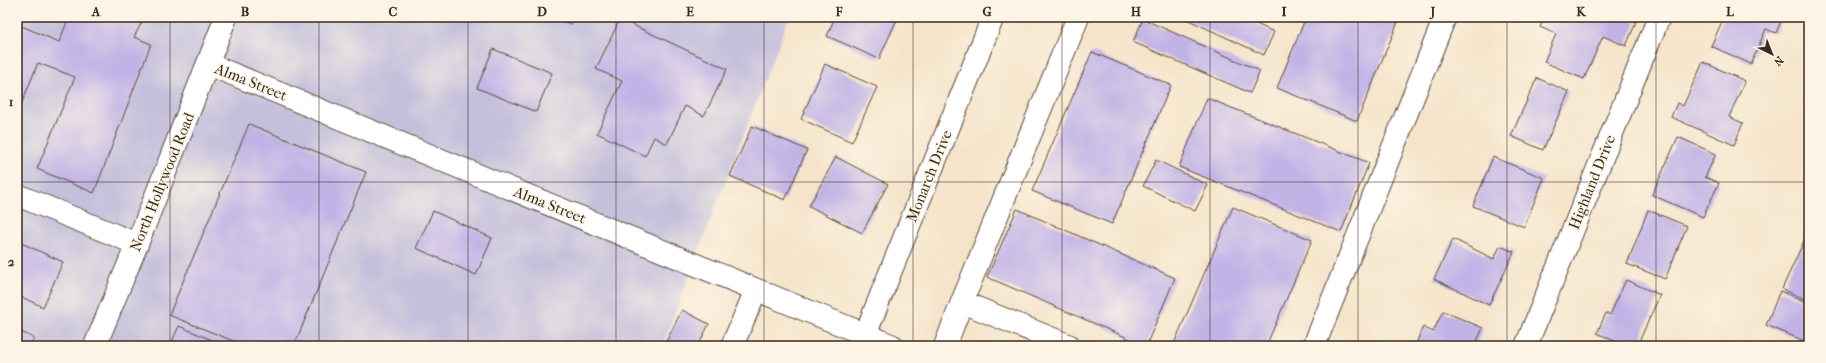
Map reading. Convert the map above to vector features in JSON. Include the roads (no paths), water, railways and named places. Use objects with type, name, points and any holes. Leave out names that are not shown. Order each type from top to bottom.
[{"type":"street","name":"North Hollywood Road","points":[[94,346],[137,244],[226,17]]},
{"type":"street","name":"Monarch Drive","points":[[865,335],[993,17]]},
{"type":"street","points":[[945,346],[1078,17]]},
{"type":"street","points":[[1314,346],[1445,17]]},
{"type":"street","name":"Highland Drive","points":[[1526,346],[1659,17]]},
{"type":"street","name":"Alma Street","points":[[208,64],[893,346]]},
{"type":"street","points":[[17,195],[137,244]]},
{"type":"street","points":[[732,346],[756,290]]},
{"type":"street","points":[[962,302],[1070,346]]}]
